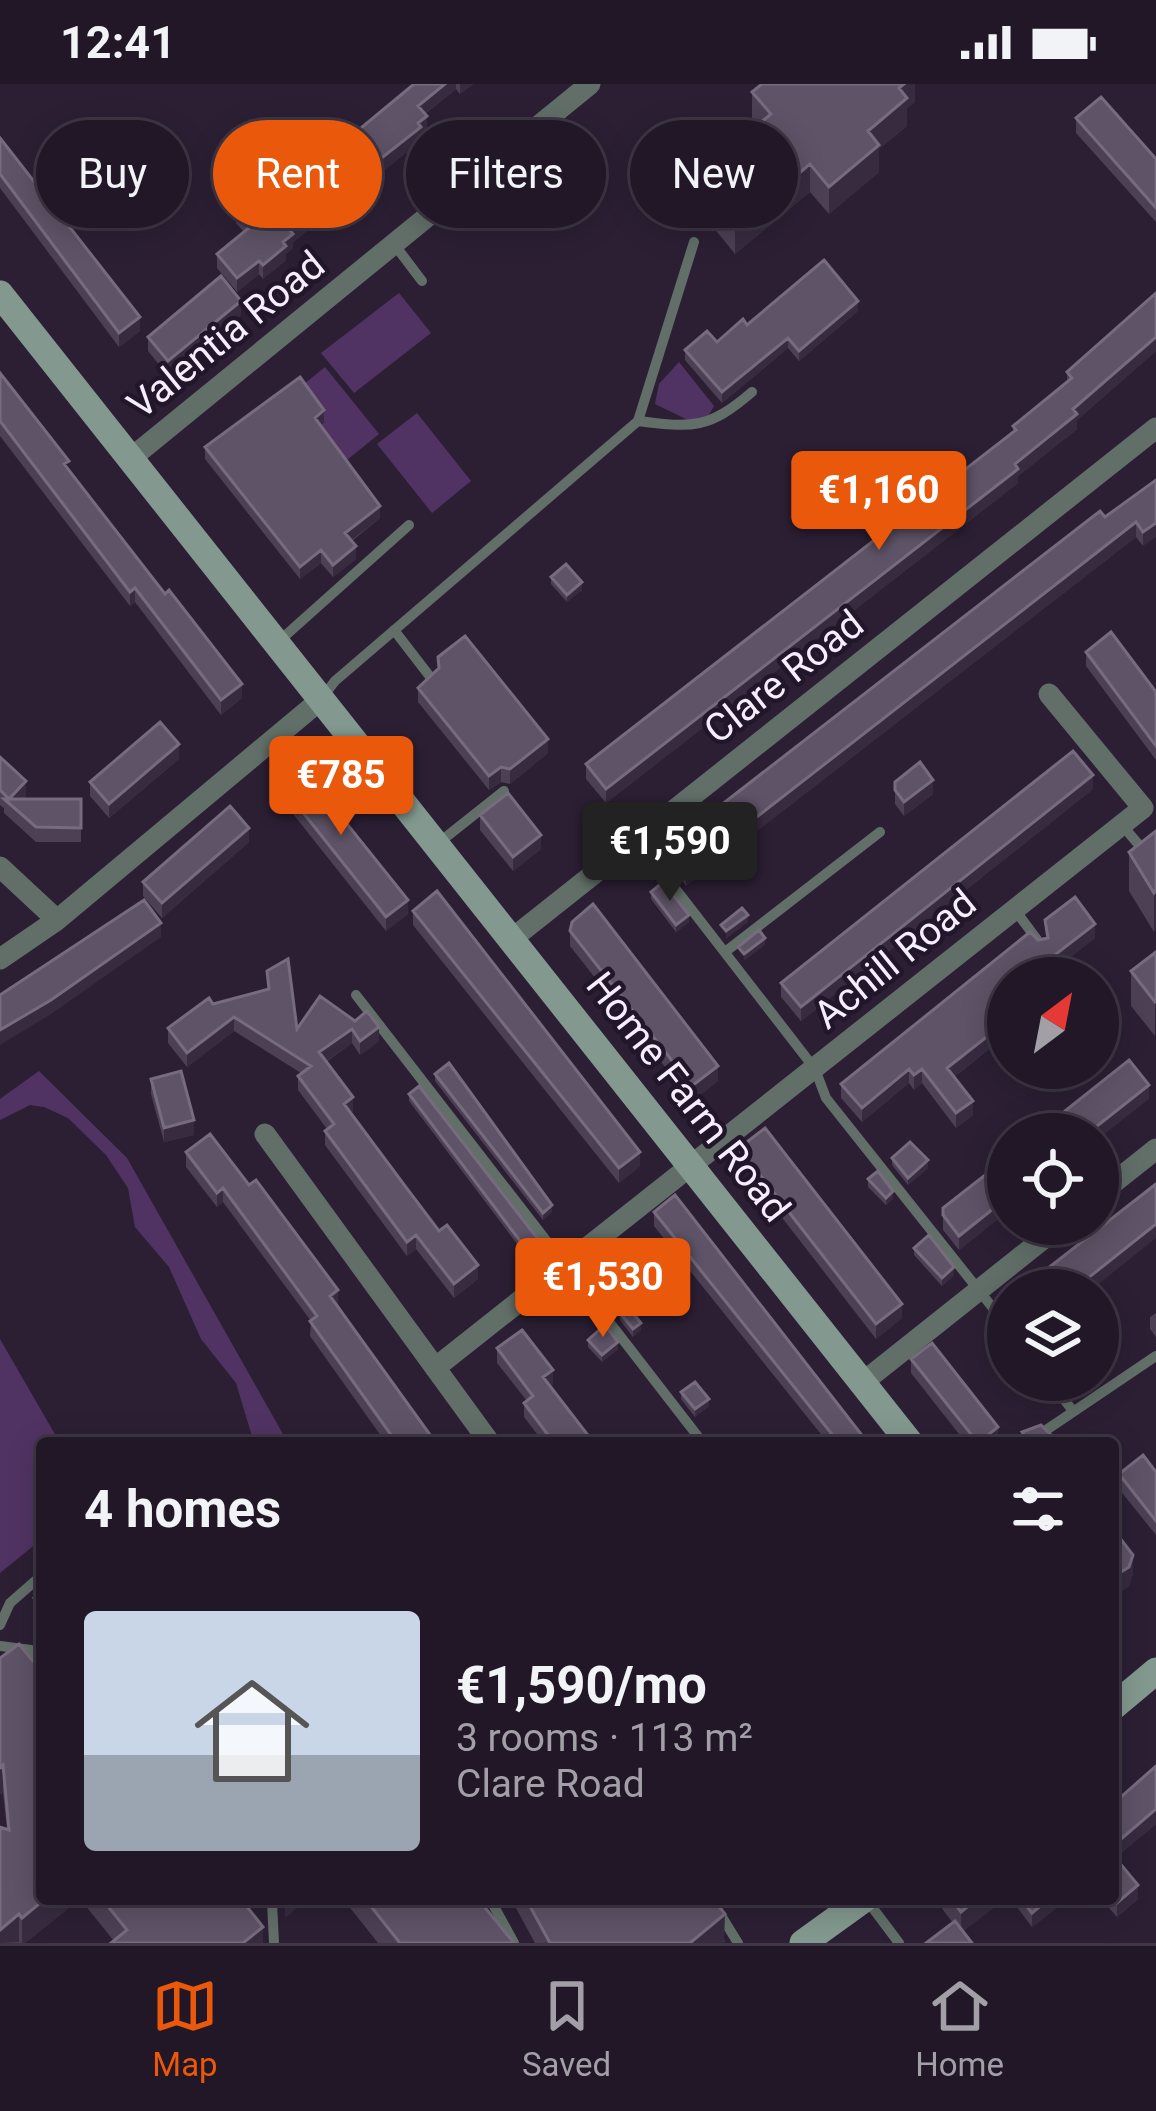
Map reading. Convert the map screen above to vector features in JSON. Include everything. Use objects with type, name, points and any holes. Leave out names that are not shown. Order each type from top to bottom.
[{"type":"street","name":"Valentia Road","points":[[130,459],[590,84]]},
{"type":"street","name":"Home Farm Road","points":[[0,294],[905,1437]]},
{"type":"street","name":"Clare Road","points":[[513,938],[1156,428]]},
{"type":"street","name":"Achill Road","points":[[435,1368],[1143,808],[1049,694]]},
{"type":"street","points":[[0,959],[57,920],[319,702]]},
{"type":"street","points":[[0,867],[57,920]]},
{"type":"street","points":[[265,1134],[486,1437]]},
{"type":"street","points":[[1119,1178],[1156,1149]]},
{"type":"street","points":[[862,1382],[1036,1245]]},
{"type":"street","points":[[1119,1700],[1156,1671]]},
{"type":"street","points":[[802,1943],[834,1908]]},
{"type":"lane","points":[[319,702],[334,681],[638,422],[694,242]]},
{"type":"lane","points":[[394,244],[422,281]]},
{"type":"lane","points":[[638,422],[687,427],[718,421],[752,392]]},
{"type":"lane","points":[[275,645],[409,525]]},
{"type":"lane","points":[[394,630],[431,677]]},
{"type":"lane","points":[[436,845],[505,791]]},
{"type":"lane","points":[[1122,825],[1150,858],[1156,854]]},
{"type":"lane","points":[[725,952],[880,832]]},
{"type":"lane","points":[[637,839],[815,1069],[826,1098],[987,1300]]},
{"type":"lane","points":[[1015,910],[1041,946]]},
{"type":"lane","points":[[356,994],[698,1437]]},
{"type":"lane","points":[[1036,1437],[1156,1356]]},
{"type":"lane","points":[[1065,1401],[1073,1411]]},
{"type":"lane","points":[[0,1625],[10,1603],[36,1580]]},
{"type":"lane","points":[[0,1646],[31,1649],[36,1655]]},
{"type":"lane","points":[[272,1905],[274,1943]]},
{"type":"lane","points":[[493,1905],[514,1943]]},
{"type":"lane","points":[[715,1905],[738,1943]]},
{"type":"lane","points":[[870,1905],[898,1943]]},
{"type":"shaded area","points":[[399,293],[431,333],[354,393],[321,353]]},
{"type":"shaded area","points":[[679,362],[714,406],[706,420],[688,420],[655,404],[659,384]]},
{"type":"shaded area","points":[[325,367],[379,434],[342,464],[288,397]]},
{"type":"shaded area","points":[[417,413],[471,481],[432,513],[377,444]]},
{"type":"shaded area","points":[[39,1071],[127,1158],[285,1437],[252,1437],[236,1383],[201,1339],[169,1267],[135,1227],[128,1188],[106,1155],[68,1118],[44,1107],[30,1105],[0,1120],[0,1099]]},
{"type":"shaded area","points":[[0,1339],[57,1437],[36,1437],[36,1544],[0,1573]]},
{"type":"building","points":[[414,84],[445,84],[418,106],[427,116],[406,120],[406,139],[382,158],[382,120],[371,120]]},
{"type":"building","points":[[762,84],[904,84],[899,88],[907,98],[868,131],[879,145],[829,187],[810,164],[798,174],[798,120],[764,120],[771,114],[752,92]]},
{"type":"building","points":[[1101,97],[1156,159],[1156,208],[1076,118]]},
{"type":"building","points":[[0,138],[36,184],[36,222],[0,174]]},
{"type":"building","points":[[40,228],[70,228],[140,317],[119,333]]},
{"type":"building","points":[[249,228],[293,228],[293,234],[283,242],[286,246],[237,278],[217,254]]},
{"type":"building","points":[[824,260],[858,301],[799,351],[788,338],[722,392],[685,350],[707,331],[717,342],[743,319],[747,325]]},
{"type":"building","points":[[221,276],[241,301],[168,361],[148,337]]},
{"type":"building","points":[[1156,293],[1156,337],[1073,409],[1077,414],[1015,464],[1018,469],[606,789],[586,764],[1016,430],[1013,426],[1072,378],[1067,372]]},
{"type":"building","points":[[0,373],[165,594],[169,590],[242,684],[221,700],[135,588],[130,592],[0,421]]},
{"type":"building","points":[[300,377],[324,410],[315,418],[380,506],[345,533],[356,546],[333,565],[321,550],[300,567],[205,447]]},
{"type":"building","points":[[1156,480],[1156,523],[1143,532],[1136,522],[686,872],[667,847],[1100,511],[1105,517]]},
{"type":"building","points":[[566,564],[582,582],[567,595],[551,577]]},
{"type":"building","points":[[1111,632],[1156,692],[1156,746],[1086,652]]},
{"type":"building","points":[[465,636],[548,739],[510,769],[501,767],[489,776],[418,688],[439,668],[438,657]]},
{"type":"building","points":[[160,722],[179,744],[109,804],[90,782]]},
{"type":"building","points":[[1073,751],[1093,775],[801,1007],[781,983]]},
{"type":"building","points":[[0,757],[26,781],[9,799],[0,790]]},
{"type":"building","points":[[295,759],[408,900],[386,917],[274,776]]},
{"type":"building","points":[[920,762],[933,780],[904,802],[895,782]]},
{"type":"building","points":[[508,793],[541,835],[513,857],[480,815]]},
{"type":"building","points":[[4,799],[81,799],[81,828],[36,827]]},
{"type":"building","points":[[230,806],[249,828],[162,903],[143,882]]},
{"type":"building","points":[[1156,831],[1156,891],[1154,893],[1129,852]]},
{"type":"building","points":[[663,882],[689,915],[676,925],[651,892]]},
{"type":"building","points":[[437,891],[640,1152],[619,1168],[413,911]]},
{"type":"building","points":[[1075,897],[1095,924],[1052,957],[999,957],[1030,932],[1038,940],[1048,938],[1045,920]]},
{"type":"building","points":[[144,900],[161,923],[0,1030],[0,995]]},
{"type":"building","points":[[593,904],[718,1066],[692,1086],[570,931],[572,922]]},
{"type":"building","points":[[742,908],[748,915],[726,931],[721,925]]},
{"type":"building","points":[[759,930],[765,938],[744,954],[738,947]]},
{"type":"building","points":[[1156,952],[1156,1001],[1155,1002],[1131,971]]},
{"type":"building","points":[[288,959],[297,1029],[320,996],[355,1021],[367,1011],[379,1027],[360,1041],[352,1029],[319,1052],[353,1097],[344,1104],[405,1186],[439,1231],[447,1225],[478,1265],[454,1284],[416,1235],[407,1242],[325,1131],[334,1124],[298,1076],[311,1066],[234,1017],[187,1053],[168,1028],[209,998],[213,1004],[269,989],[267,971]]},
{"type":"building","points":[[987,967],[987,1037],[947,1068],[973,1101],[956,1113],[922,1069],[914,1075],[909,1069],[862,1108],[841,1084]]},
{"type":"building","points":[[1129,1060],[1149,1085],[1114,1113],[1062,1113],[1093,1089],[1119,1089],[1119,1068]]},
{"type":"building","points":[[449,1063],[552,1205],[543,1213],[435,1074]]},
{"type":"building","points":[[181,1071],[194,1120],[164,1128],[151,1079]]},
{"type":"building","points":[[419,1086],[548,1252],[536,1262],[409,1094]]},
{"type":"building","points":[[765,1128],[902,1304],[876,1324],[739,1148]]},
{"type":"building","points":[[210,1134],[249,1185],[256,1180],[338,1290],[330,1296],[432,1437],[393,1437],[310,1321],[317,1316],[223,1188],[217,1193],[186,1152]]},
{"type":"building","points":[[910,1142],[928,1160],[908,1178],[892,1158]]},
{"type":"building","points":[[878,1171],[893,1191],[886,1198],[868,1179]]},
{"type":"building","points":[[987,1173],[987,1214],[959,1236],[943,1208]]},
{"type":"building","points":[[1156,1184],[1156,1224],[1099,1269],[1047,1269],[1078,1245],[1119,1245],[1119,1213]]},
{"type":"building","points":[[675,1195],[863,1437],[834,1437],[654,1212]]},
{"type":"building","points":[[929,1235],[954,1267],[942,1278],[914,1248]]},
{"type":"building","points":[[628,1307],[641,1323],[633,1329],[620,1313]]},
{"type":"building","points":[[605,1325],[618,1342],[602,1355],[588,1340]]},
{"type":"building","points":[[522,1330],[553,1370],[543,1377],[589,1437],[550,1437],[524,1403],[533,1396],[497,1348]]},
{"type":"building","points":[[932,1343],[998,1427],[986,1437],[973,1437],[911,1359]]},
{"type":"building","points":[[695,1382],[709,1399],[695,1409],[681,1392]]},
{"type":"building","points":[[1041,1425],[1053,1437],[1026,1437],[1022,1432]]},
{"type":"building","points":[[1143,1455],[1156,1472],[1156,1521],[1119,1474]]},
{"type":"building","points":[[1119,1537],[1133,1555],[1129,1567],[1119,1573]]},
{"type":"building","points":[[19,1644],[36,1665],[38,1905],[0,1930],[0,1827],[9,1830],[3,1765],[0,1768],[0,1658]]},
{"type":"building","points":[[1156,1766],[1156,1809],[1119,1841],[1119,1799]]},
{"type":"building","points":[[1119,1862],[1138,1885],[1119,1901]]},
{"type":"building","points":[[107,1905],[246,1905],[263,1927],[243,1943],[111,1943],[127,1930]]},
{"type":"building","points":[[370,1905],[483,1905],[514,1943],[400,1943]]},
{"type":"building","points":[[529,1905],[718,1905],[725,1914],[690,1943],[550,1943]]},
{"type":"building","points":[[955,1921],[972,1943],[926,1943]]}]
